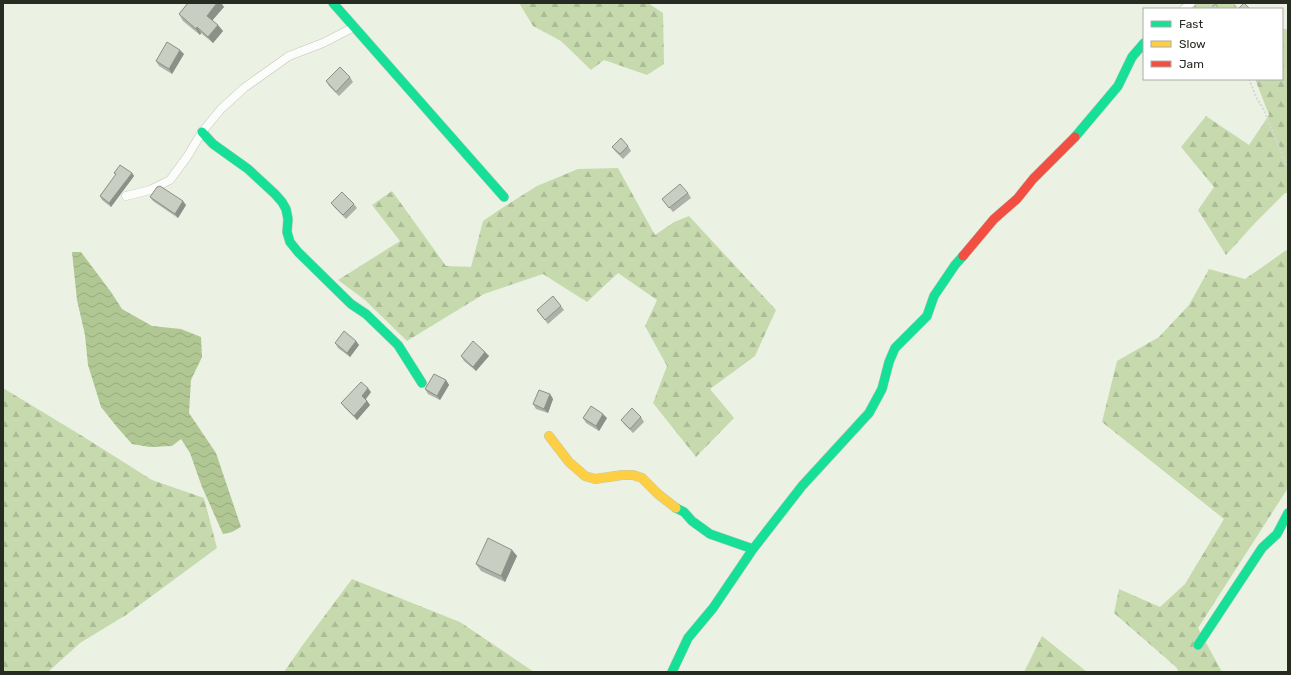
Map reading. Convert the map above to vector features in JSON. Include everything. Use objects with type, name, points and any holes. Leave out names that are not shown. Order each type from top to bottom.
[{"type":"street","points":[[333,3],[504,196]]},
{"type":"street","points":[[126,196],[150,190],[170,180],[187,157],[202,132],[221,109],[244,88],[289,56],[354,28]]},
{"type":"street","points":[[672,672],[688,638],[713,608],[753,549],[802,486],[869,413],[882,389],[889,362],[895,348],[927,316],[934,296],[955,265],[994,219],[1017,199],[1033,179],[1067,146],[1118,86],[1132,57],[1143,44]]},
{"type":"street","points":[[202,132],[213,144],[248,169],[276,194],[286,209],[288,219],[287,232],[290,242],[298,252],[351,304],[366,314],[398,345],[422,383]]},
{"type":"street","points":[[549,436],[569,462],[585,476],[595,479],[633,475],[642,478],[658,494],[674,507],[684,512],[692,521],[710,534],[753,549]]},
{"type":"street","points":[[1198,645],[1262,548],[1277,534],[1288,513]]},
{"type":"path","points":[[1249,80],[1257,99],[1263,108],[1288,169]]},
{"type":"green space","points":[[519,3],[648,3],[663,13],[664,64],[647,75],[604,60],[591,70],[561,41],[533,26]]},
{"type":"green space","points":[[1194,3],[1234,3],[1237,8],[1194,8]]},
{"type":"green space","points":[[1283,29],[1286,29],[1288,31],[1288,193],[1285,193],[1255,223],[1226,255],[1198,210],[1214,187],[1181,147],[1206,116],[1249,145],[1269,115],[1255,80],[1283,80]]},
{"type":"green space","points":[[618,168],[655,235],[674,222],[689,216],[776,310],[755,356],[710,389],[734,418],[696,457],[653,403],[667,366],[645,326],[657,300],[618,273],[587,302],[543,274],[484,294],[407,341],[365,300],[338,280],[400,241],[372,205],[392,191],[446,266],[471,267],[483,221],[505,206],[537,186],[578,169]]},
{"type":"green space","points":[[1288,249],[1288,488],[1198,628],[1222,672],[1179,672],[1176,667],[1114,613],[1119,589],[1160,607],[1185,584],[1224,519],[1102,422],[1117,361],[1159,337],[1189,305],[1209,269],[1245,279]]},
{"type":"green space","points":[[3,388],[152,480],[204,498],[217,548],[126,615],[80,643],[48,672],[3,672]]},
{"type":"green space","points":[[352,579],[460,622],[534,672],[284,672]]},
{"type":"green space","points":[[1042,636],[1087,672],[1024,672]]},
{"type":"water","points":[[72,252],[81,252],[122,309],[152,326],[181,329],[201,337],[202,357],[191,380],[189,413],[216,453],[241,527],[232,532],[223,534],[202,487],[190,453],[181,439],[172,446],[150,447],[132,444],[101,407],[88,365],[85,335],[77,300]]},
{"type":"building","points":[[188,3],[217,3],[207,16],[218,25],[208,37],[179,14]]},
{"type":"building","points":[[1244,3],[1249,8],[1239,8]]},
{"type":"building","points":[[167,42],[180,50],[169,69],[156,61]]},
{"type":"building","points":[[340,67],[350,77],[336,92],[326,81]]},
{"type":"building","points":[[621,138],[628,146],[620,154],[612,147]]},
{"type":"building","points":[[120,165],[132,173],[109,203],[100,196],[116,174],[114,173]]},
{"type":"building","points":[[680,184],[688,193],[669,208],[662,199]]},
{"type":"building","points":[[160,186],[183,201],[175,214],[150,197],[157,187]]},
{"type":"building","points":[[342,192],[354,204],[343,215],[331,203]]},
{"type":"building","points":[[553,296],[561,306],[545,320],[537,310]]},
{"type":"building","points":[[344,331],[356,341],[347,353],[335,343]]},
{"type":"building","points":[[473,341],[485,352],[473,367],[461,356]]},
{"type":"building","points":[[434,374],[446,380],[437,396],[425,389]]},
{"type":"building","points":[[361,382],[368,388],[362,396],[367,401],[354,416],[341,403]]},
{"type":"building","points":[[539,390],[550,394],[544,409],[533,404]]},
{"type":"building","points":[[591,406],[603,414],[596,426],[583,418]]},
{"type":"building","points":[[632,408],[641,417],[630,429],[621,420]]},
{"type":"building","points":[[488,538],[512,550],[501,576],[476,564]]},
{"type":"traffic: fast","points":[[333,3],[504,197]]},
{"type":"traffic: fast","points":[[1075,137],[1118,86],[1132,57],[1143,44]]},
{"type":"traffic: fast","points":[[202,132],[213,144],[248,169],[275,194],[286,209],[288,219],[287,232],[290,242],[298,252],[351,304],[366,314],[398,345],[422,383]]},
{"type":"traffic: fast","points":[[672,672],[688,638],[713,608],[753,549],[802,486],[869,413],[882,389],[889,362],[895,348],[927,316],[934,296],[963,256]]},
{"type":"traffic: fast","points":[[676,508],[684,512],[692,521],[710,534],[753,549]]},
{"type":"traffic: fast","points":[[1198,645],[1262,548],[1277,534],[1288,513]]},
{"type":"traffic: slow","points":[[549,436],[569,462],[585,476],[595,479],[633,475],[642,478],[658,494],[676,508]]},
{"type":"traffic: jam","points":[[963,256],[994,219],[1017,199],[1033,179],[1075,137]]}]
